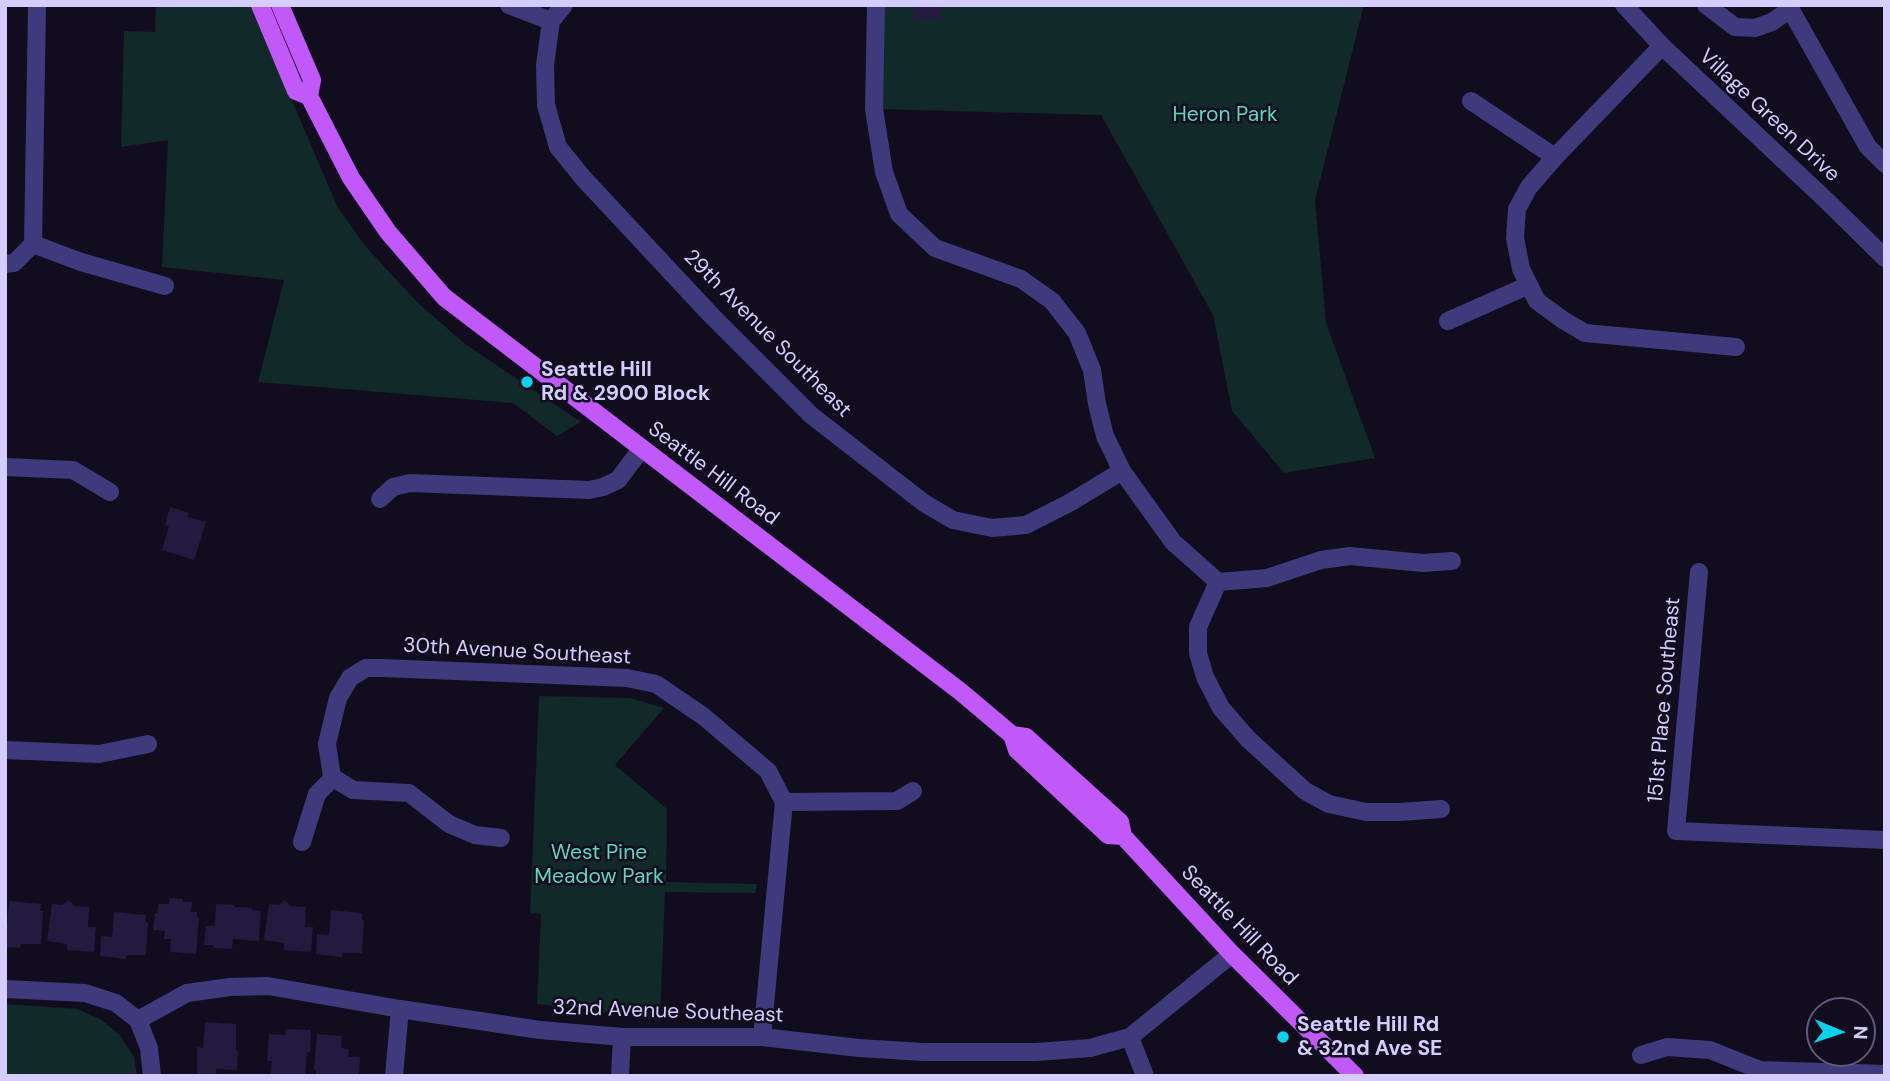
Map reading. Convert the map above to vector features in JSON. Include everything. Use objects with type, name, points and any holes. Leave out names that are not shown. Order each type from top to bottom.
[{"type":"main road","name":"Seattle Hill Road","points":[[260,5],[296,91],[309,96]]},
{"type":"main road","name":"Seattle Hill Road","points":[[280,5],[312,80],[309,96],[351,178],[388,232],[444,297],[951,684],[1012,735],[1026,737],[1119,822],[1123,836],[1232,954],[1355,1076],[1361,1076]]},
{"type":"street","points":[[5,264],[14,263],[33,244],[37,5]]},
{"type":"street","points":[[509,5],[551,21],[564,5]]},
{"type":"street","points":[[876,5],[874,109],[884,172],[899,214],[935,248],[1021,279],[1052,301],[1077,333],[1092,370],[1105,436],[1122,471],[1173,542],[1217,582],[1267,578],[1321,560],[1350,556],[1423,563],[1452,561]]},
{"type":"street","name":"Village Green Drive","points":[[1624,5],[1662,46],[1885,258]]},
{"type":"street","points":[[1706,5],[1735,27],[1755,28],[1772,23],[1789,7],[1868,147],[1885,164]]},
{"type":"street","name":"29th Avenue Southeast","points":[[551,21],[545,65],[546,105],[558,147],[584,179],[711,315],[821,423],[923,503],[953,520],[992,528],[1026,525],[1122,471]]},
{"type":"street","points":[[1662,46],[1529,187],[1517,209],[1515,238],[1521,269],[1537,301],[1585,333],[1736,347]]},
{"type":"street","points":[[1471,100],[1555,157]]},
{"type":"street","points":[[33,244],[81,262],[165,286]]},
{"type":"street","points":[[1448,321],[1529,285]]},
{"type":"street","points":[[380,499],[393,487],[410,482],[589,490],[618,480],[642,448]]},
{"type":"street","points":[[5,467],[74,470],[110,492]]},
{"type":"street","name":"151st Place Southeast","points":[[1699,572],[1676,831],[1885,840]]},
{"type":"street","points":[[1217,582],[1198,627],[1198,653],[1205,677],[1221,708],[1248,739],[1305,792],[1329,804],[1366,812],[1441,809]]},
{"type":"street","name":"30th Avenue Southeast","points":[[334,777],[327,744],[338,698],[349,678],[366,668],[628,678],[656,684],[703,716],[768,771],[784,803]]},
{"type":"street","points":[[5,750],[99,754],[148,744]]},
{"type":"street","points":[[302,842],[317,794],[334,777],[353,790],[410,793],[449,824],[475,835],[501,838]]},
{"type":"street","points":[[762,1037],[784,803],[897,801],[914,792]]},
{"type":"street","name":"32nd Avenue Southeast","points":[[138,1020],[187,993],[230,986],[268,986],[540,1030],[622,1037],[762,1037],[923,1052],[1036,1052],[1090,1048],[1130,1037],[1232,954]]},
{"type":"street","points":[[5,989],[85,993],[117,1003],[138,1020],[149,1048],[152,1076]]},
{"type":"street","points":[[394,1076],[400,1009]]},
{"type":"street","points":[[620,1076],[622,1037]]},
{"type":"street","points":[[1130,1037],[1145,1076]]},
{"type":"street","points":[[1640,1055],[1667,1047],[1710,1050],[1760,1073],[1885,1074]]},
{"type":"green space","points":[[156,5],[251,5],[338,208],[366,247],[418,303],[464,343],[581,422],[557,436],[513,403],[258,382],[284,280],[162,267],[168,140],[121,147],[124,31],[155,32]]},
{"type":"green space","name":"Heron Park","points":[[876,5],[1364,5],[1315,200],[1326,323],[1375,458],[1284,473],[1232,411],[1213,315],[1101,115],[874,109]]},
{"type":"green space","name":"West Pine Meadow Park","points":[[539,696],[630,698],[664,708],[615,765],[667,809],[666,882],[757,884],[755,893],[665,892],[660,1021],[537,1004],[541,914],[530,913]]},
{"type":"green space","points":[[5,1004],[77,1009],[100,1019],[119,1034],[134,1057],[137,1076],[5,1076]]},
{"type":"building","points":[[915,5],[941,5],[940,20],[914,20]]},
{"type":"building","points":[[170,507],[189,513],[187,517],[206,522],[194,560],[162,550],[169,526],[165,525]]},
{"type":"building","points":[[169,898],[192,902],[191,912],[197,912],[199,918],[196,954],[170,952],[171,939],[164,939],[165,931],[153,930],[158,904],[169,904]]},
{"type":"building","points":[[69,900],[74,906],[89,907],[88,927],[96,927],[94,952],[67,950],[67,944],[47,941],[52,904],[62,905]]},
{"type":"building","points":[[285,900],[290,906],[306,907],[305,927],[313,927],[311,952],[284,950],[284,943],[264,940],[269,904],[279,905]]},
{"type":"building","points":[[9,901],[41,904],[41,944],[21,944],[20,948],[5,947]]},
{"type":"building","points":[[216,904],[261,911],[259,941],[233,939],[232,949],[204,945],[206,926],[215,926]]},
{"type":"building","points":[[331,910],[362,913],[362,953],[342,953],[342,957],[316,954],[317,934],[329,935]]},
{"type":"building","points":[[114,912],[146,915],[146,955],[126,955],[126,959],[100,956],[101,936],[112,937]]},
{"type":"building","points":[[205,1022],[236,1024],[237,1070],[216,1069],[216,1076],[197,1076],[197,1047],[203,1048]]},
{"type":"building","points":[[286,1029],[311,1030],[305,1076],[271,1074],[272,1061],[267,1061],[269,1034],[285,1035]]},
{"type":"building","points":[[317,1034],[342,1036],[341,1048],[349,1049],[348,1057],[360,1057],[359,1074],[316,1076],[314,1070]]},
{"type":"place","name":"Seattle Hill Rd & 2900 Block","points":[[527,382]]},
{"type":"place","name":"Seattle Hill Rd & 32nd Ave SE","points":[[1283,1037]]}]
